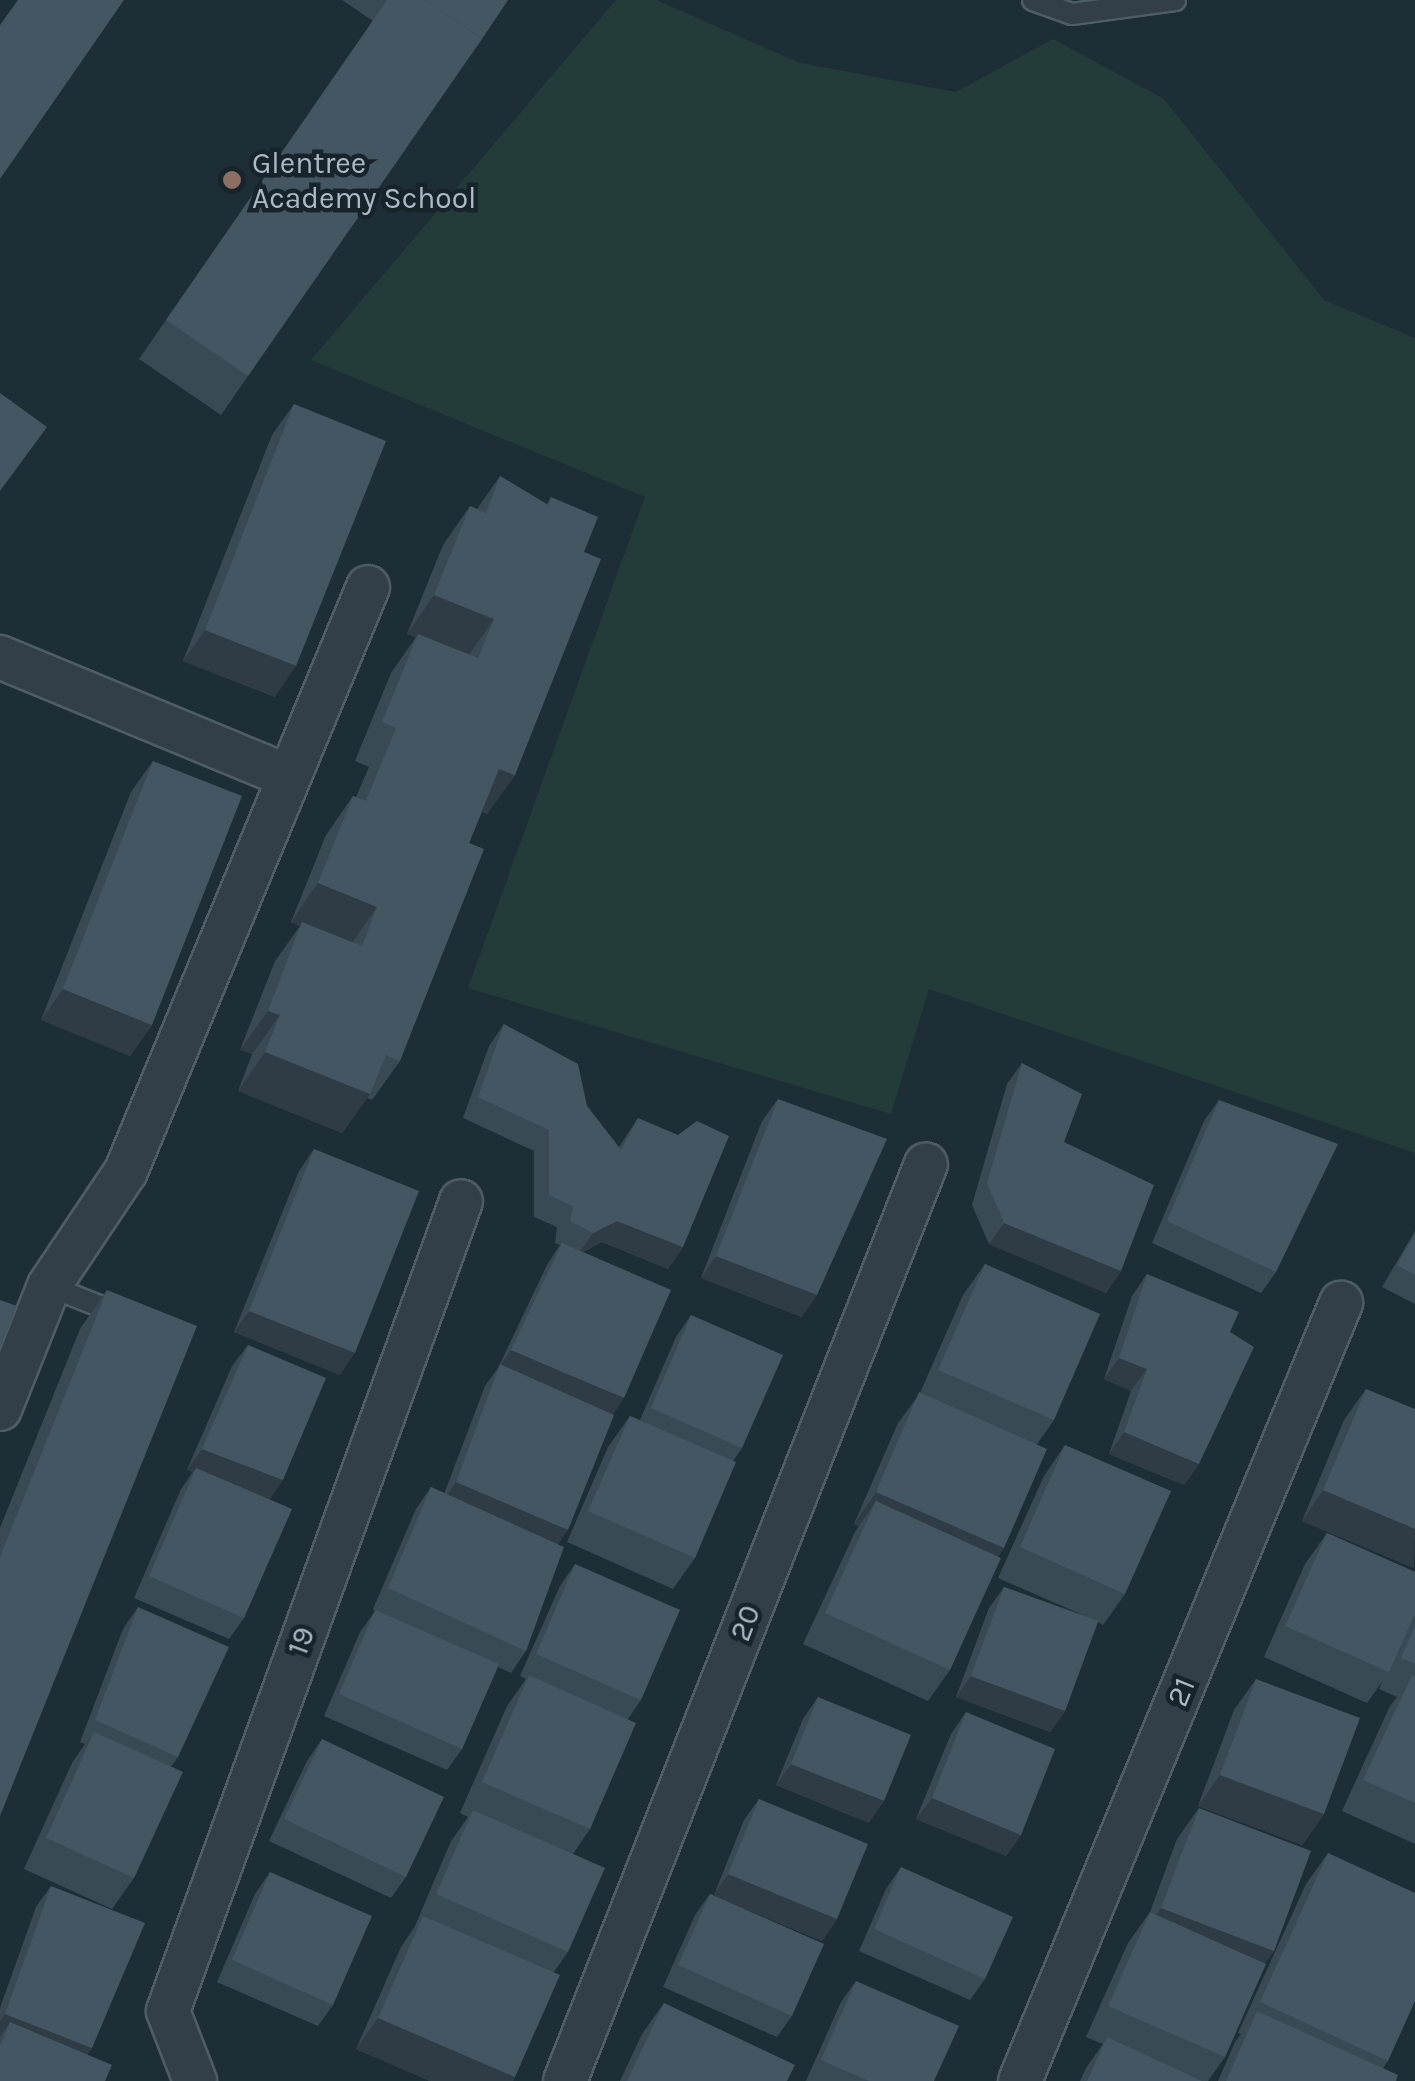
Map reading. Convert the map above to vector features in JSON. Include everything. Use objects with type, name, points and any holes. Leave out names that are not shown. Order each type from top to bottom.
[{"type":"street","points":[[0,1410],[49,1286],[126,1171],[368,587]]},
{"type":"street","points":[[0,657],[289,777]]},
{"type":"street","name":"20","points":[[566,2081],[926,1164]]},
{"type":"street","name":"19","points":[[195,2081],[168,2010],[461,1201]]},
{"type":"street","name":"21","points":[[1020,2081],[1341,1304]]},
{"type":"lane","points":[[1033,0],[1072,14],[1175,0]]},
{"type":"lane","points":[[49,1286],[152,1327]]},
{"type":"green space","points":[[616,0],[656,0],[800,63],[956,92],[1053,39],[1164,99],[1324,300],[1415,338],[1415,1153],[929,989],[891,1114],[468,988],[645,497],[311,360]]},
{"type":"building","points":[[18,0],[124,0],[0,179],[0,25]]},
{"type":"building","points":[[387,0],[426,0],[482,39],[248,376],[166,320]]},
{"type":"building","points":[[426,0],[508,0],[482,39]]},
{"type":"building","points":[[0,393],[47,427],[0,491]]},
{"type":"building","points":[[294,404],[386,441],[296,666],[205,630]]},
{"type":"building","points":[[500,476],[548,505],[551,497],[598,517],[584,552],[601,559],[515,775],[499,769],[469,843],[484,849],[400,1061],[386,1055],[370,1094],[265,1052],[280,1015],[268,1011],[302,922],[362,946],[377,907],[318,883],[353,796],[366,801],[396,728],[382,722],[418,634],[478,658],[494,619],[434,595],[470,506],[486,513]]},
{"type":"building","points":[[153,761],[242,796],[152,1025],[63,989]]},
{"type":"building","points":[[504,1024],[578,1064],[587,1106],[621,1150],[638,1118],[678,1135],[697,1121],[729,1136],[683,1247],[617,1221],[593,1233],[570,1221],[573,1206],[549,1195],[549,1130],[478,1097]]},
{"type":"building","points":[[1022,1063],[1082,1094],[1064,1142],[1154,1185],[1121,1271],[1004,1223],[987,1183]]},
{"type":"building","points":[[778,1099],[887,1139],[817,1295],[716,1256]]},
{"type":"building","points":[[1219,1100],[1338,1144],[1276,1272],[1167,1221]]},
{"type":"building","points":[[314,1149],[419,1191],[355,1353],[249,1311]]},
{"type":"building","points":[[1415,1234],[1415,1275],[1397,1265]]},
{"type":"building","points":[[562,1243],[671,1290],[624,1398],[511,1350]]},
{"type":"building","points":[[985,1264],[1100,1314],[1054,1420],[938,1370]]},
{"type":"building","points":[[1147,1274],[1239,1312],[1230,1332],[1254,1347],[1199,1464],[1124,1432],[1147,1369],[1119,1358]]},
{"type":"building","points":[[107,1290],[197,1326],[0,1816],[0,1557]]},
{"type":"building","points":[[0,1300],[17,1306],[0,1348]]},
{"type":"building","points":[[691,1315],[783,1355],[742,1448],[651,1408]]},
{"type":"building","points":[[248,1345],[326,1378],[283,1480],[202,1449]]},
{"type":"building","points":[[500,1364],[614,1415],[568,1530],[456,1482]]},
{"type":"building","points":[[1366,1389],[1415,1409],[1415,1529],[1323,1490]]},
{"type":"building","points":[[919,1392],[1047,1449],[1004,1548],[876,1492]]},
{"type":"building","points":[[630,1416],[736,1462],[695,1558],[588,1511]]},
{"type":"building","points":[[1065,1445],[1171,1491],[1125,1594],[1020,1547]]},
{"type":"building","points":[[196,1468],[292,1509],[244,1618],[149,1576]]},
{"type":"building","points":[[431,1487],[564,1547],[526,1651],[388,1588]]},
{"type":"building","points":[[876,1501],[1001,1558],[950,1670],[825,1613]]},
{"type":"building","points":[[1327,1533],[1415,1572],[1415,1614],[1389,1672],[1285,1626]]},
{"type":"building","points":[[575,1564],[680,1610],[641,1700],[536,1654]]},
{"type":"building","points":[[1004,1587],[1098,1621],[1065,1711],[971,1676]]},
{"type":"building","points":[[138,1607],[229,1647],[178,1757],[95,1720]]},
{"type":"building","points":[[375,1610],[499,1664],[462,1749],[339,1694]]},
{"type":"building","points":[[1415,1626],[1415,1664],[1401,1658]]},
{"type":"building","points":[[529,1675],[636,1723],[590,1829],[482,1782]]},
{"type":"building","points":[[1412,1675],[1415,1677],[1415,1803],[1363,1780]]},
{"type":"building","points":[[1256,1679],[1360,1718],[1324,1814],[1220,1775]]},
{"type":"building","points":[[818,1697],[911,1735],[884,1801],[791,1764]]},
{"type":"building","points":[[966,1712],[1055,1749],[1021,1835],[932,1798]]},
{"type":"building","points":[[94,1732],[183,1772],[134,1878],[46,1838]]},
{"type":"building","points":[[322,1739],[444,1797],[406,1877],[284,1819]]},
{"type":"building","points":[[759,1799],[868,1844],[837,1919],[728,1874]]},
{"type":"building","points":[[1199,1808],[1311,1851],[1274,1951],[1161,1908]]},
{"type":"building","points":[[473,1810],[605,1868],[568,1952],[436,1894]]},
{"type":"building","points":[[1328,1853],[1415,1893],[1415,2001],[1388,2061],[1260,2002]]},
{"type":"building","points":[[901,1867],[1013,1917],[985,1979],[874,1929]]},
{"type":"building","points":[[270,1872],[372,1916],[333,2005],[232,1960]]},
{"type":"building","points":[[51,1886],[145,1923],[92,2048],[5,2014]]},
{"type":"building","points":[[710,1894],[824,1944],[792,2016],[678,1965]]},
{"type":"building","points":[[1150,1912],[1266,1964],[1225,2057],[1108,2006]]},
{"type":"building","points":[[423,1916],[560,1975],[515,2077],[378,2018]]},
{"type":"building","points":[[856,1981],[959,2026],[934,2081],[869,2081],[821,2060]]},
{"type":"building","points":[[664,2003],[795,2065],[787,2081],[627,2081]]},
{"type":"building","points":[[1257,2011],[1398,2075],[1396,2081],[1226,2081]]},
{"type":"building","points":[[10,2022],[112,2065],[105,2081],[0,2081],[0,2046]]},
{"type":"building","points":[[1107,2037],[1202,2081],[1087,2081]]},
{"type":"place","name":"Glentree Academy School","points":[[232,180]]}]
